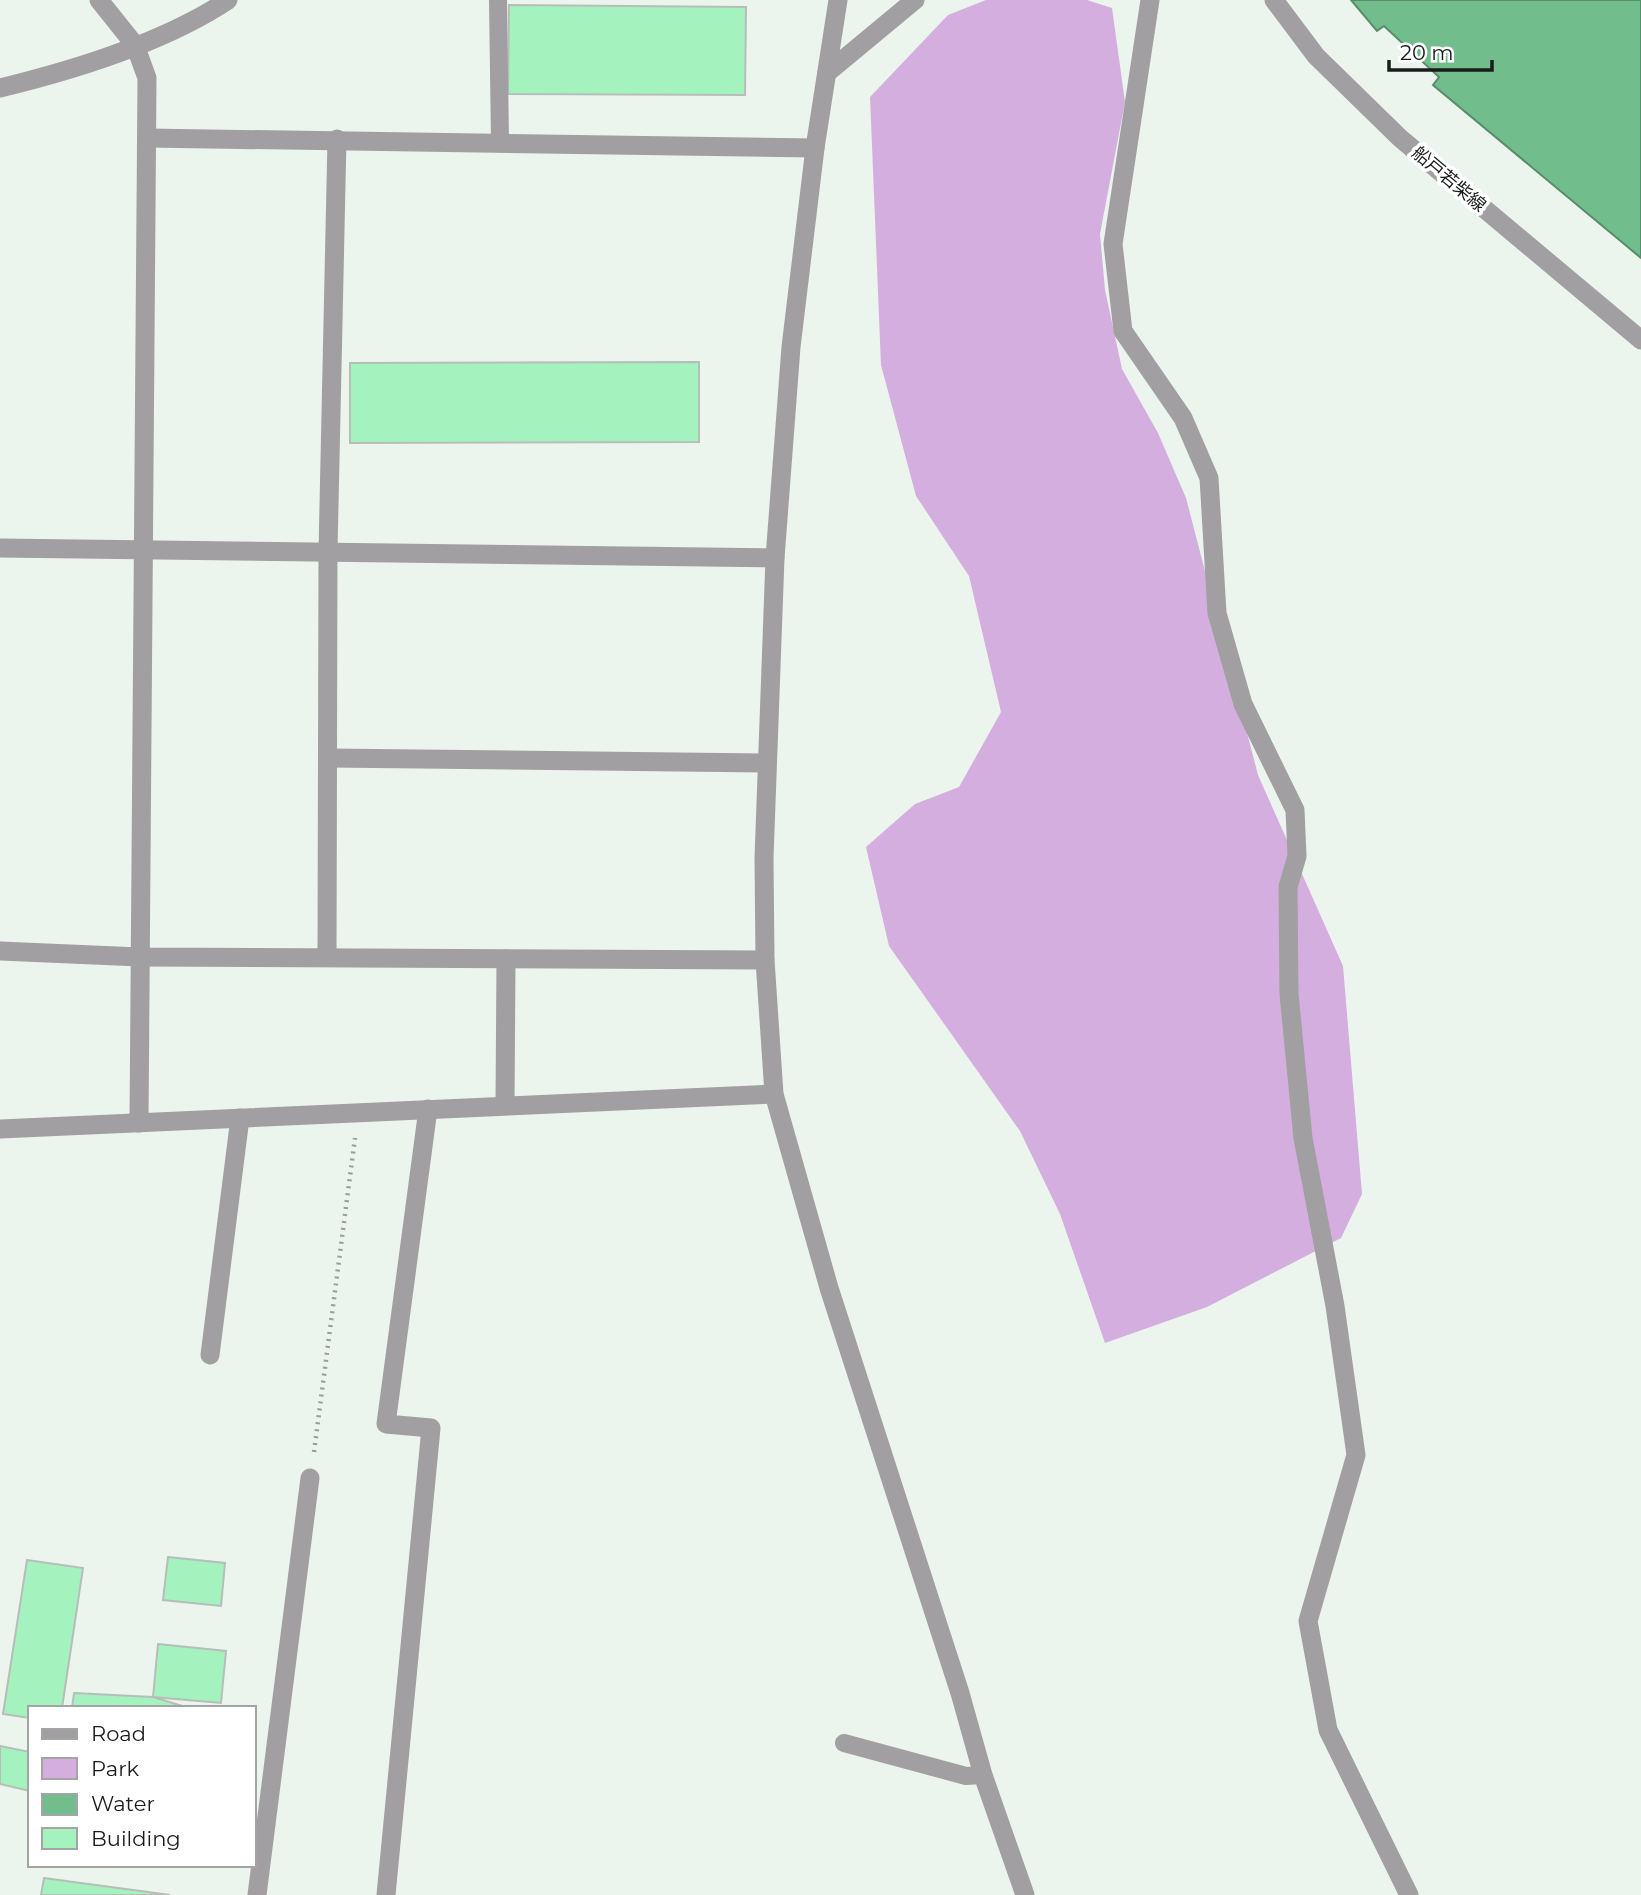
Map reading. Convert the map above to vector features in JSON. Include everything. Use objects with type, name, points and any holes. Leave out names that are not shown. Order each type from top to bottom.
[{"type":"street","points":[[99,0],[135,45],[147,78],[139,1123]]},
{"type":"street","points":[[0,88],[36,79],[135,45],[228,0]]},
{"type":"street","points":[[838,0],[815,148],[791,347],[775,558],[765,763],[765,960],[774,1094],[829,1288],[960,1693],[983,1775],[1025,1895]]},
{"type":"street","points":[[827,73],[915,0]]},
{"type":"street","points":[[1150,0],[1113,244],[1124,331],[1183,418],[1209,478],[1217,613],[1243,704],[1295,810],[1297,856],[1288,887],[1289,994],[1303,1138],[1335,1306],[1356,1455],[1308,1621],[1328,1730],[1409,1895]]},
{"type":"street","name":"船戸若柴線","points":[[1273,0],[1316,55],[1400,138],[1641,340]]},
{"type":"street","points":[[147,138],[815,148]]},
{"type":"street","points":[[327,957],[328,551],[337,139]]},
{"type":"street","points":[[0,548],[775,558]]},
{"type":"street","points":[[329,758],[765,763]]},
{"type":"street","points":[[0,951],[140,957],[765,960]]},
{"type":"street","points":[[505,1105],[506,959]]},
{"type":"street","points":[[0,1129],[774,1094]]},
{"type":"street","points":[[386,1895],[431,1428],[386,1424],[428,1109]]},
{"type":"street","points":[[210,1355],[240,1118]]},
{"type":"street","points":[[257,1895],[310,1478]]},
{"type":"lane","points":[[498,0],[500,142]]},
{"type":"lane","points":[[844,1743],[966,1776],[983,1775]]},
{"type":"path","points":[[310,1478],[358,1112]]},
{"type":"green space","points":[[986,0],[1087,0],[1112,8],[1125,102],[1100,234],[1105,290],[1122,369],[1158,433],[1186,498],[1258,775],[1343,966],[1362,1194],[1341,1238],[1207,1307],[1105,1343],[1060,1214],[1020,1131],[889,946],[866,847],[915,804],[959,787],[1001,712],[969,576],[916,496],[881,365],[870,97],[948,15]]},
{"type":"water","points":[[1351,0],[1641,0],[1641,258],[1433,85],[1439,77],[1384,26],[1377,31]]},
{"type":"building","points":[[509,5],[746,7],[745,95],[508,94]]},
{"type":"building","points":[[699,362],[699,442],[350,443],[350,363]]},
{"type":"building","points":[[168,1557],[225,1563],[221,1606],[163,1600]]},
{"type":"building","points":[[27,1560],[83,1568],[62,1706],[28,1706],[28,1718],[3,1714]]},
{"type":"building","points":[[158,1644],[226,1651],[221,1703],[153,1697]]},
{"type":"building","points":[[74,1693],[153,1697],[182,1706],[72,1706]]},
{"type":"building","points":[[0,1746],[28,1752],[28,1791],[0,1784]]},
{"type":"building","points":[[44,1878],[170,1895],[41,1895]]}]
